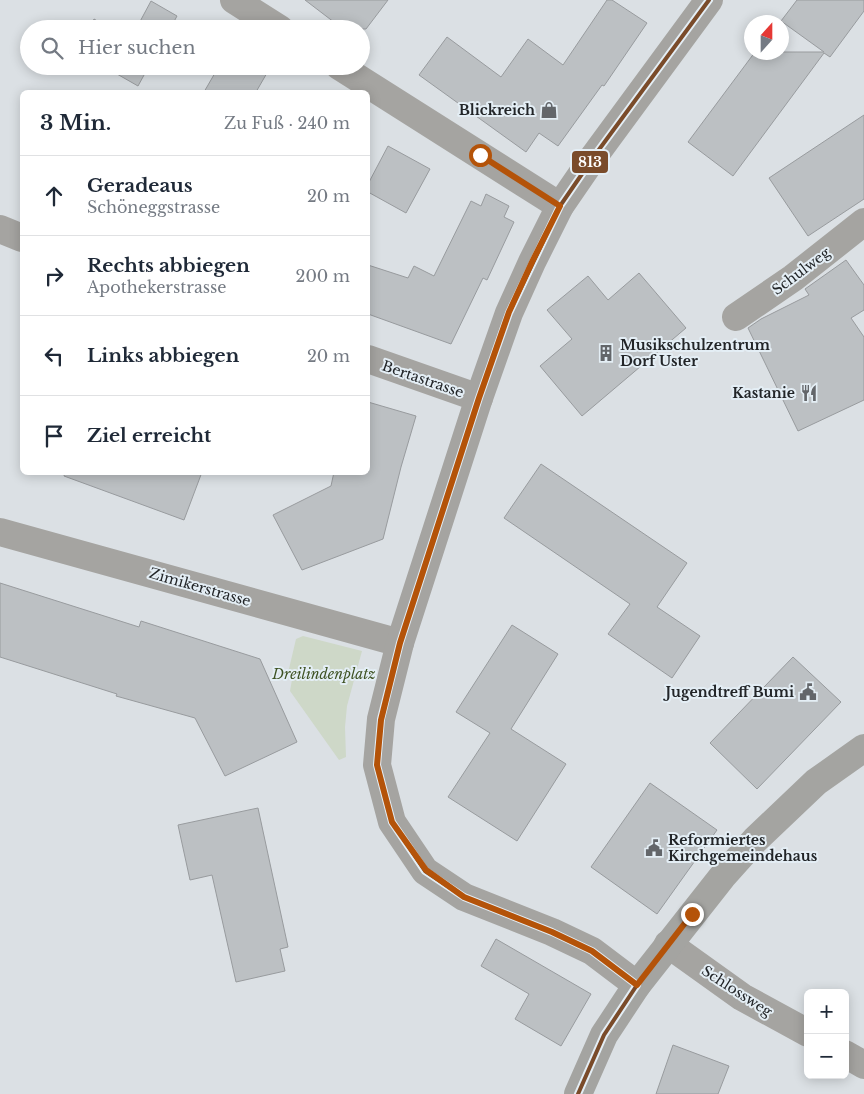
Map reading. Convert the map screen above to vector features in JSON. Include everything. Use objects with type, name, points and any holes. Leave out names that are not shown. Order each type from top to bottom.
[{"type":"main road","points":[[578,1094],[604,1035],[637,985],[722,877],[755,840],[816,782],[864,748]]},
{"type":"street","points":[[234,0],[266,20]]},
{"type":"street","points":[[637,985],[592,951],[552,932],[464,897],[426,870],[392,822],[377,765],[381,720],[400,643],[479,398],[509,312],[560,206],[595,155],[709,0]]},
{"type":"street","points":[[353,75],[560,206]]},
{"type":"street","name":"Schulweg","points":[[736,317],[793,278],[864,222]]},
{"type":"street","points":[[0,229],[20,237]]},
{"type":"street","name":"Bertastrasse","points":[[370,360],[479,398]]},
{"type":"street","name":"Zimikerstrasse","points":[[0,532],[400,643]]},
{"type":"street","name":"Schlossweg","points":[[668,944],[742,997],[804,1031]]},
{"type":"street","points":[[849,1056],[864,1065]]},
{"type":"green space","name":"Dreilindenplatz","points":[[303,636],[362,651],[347,706],[345,727],[346,757],[339,760],[290,691],[293,674],[288,673],[296,639]]},
{"type":"building","points":[[305,0],[388,0],[370,24],[370,20],[331,20]]},
{"type":"building","points":[[607,0],[612,0],[647,23],[604,86],[602,85],[558,146],[539,133],[526,152],[419,75],[447,37],[501,77],[528,39],[563,65]]},
{"type":"building","points":[[797,0],[864,0],[864,11],[830,57],[824,53],[733,176],[688,142],[749,60],[789,60],[789,52],[824,52],[789,27],[789,15],[786,15]]},
{"type":"building","points":[[151,1],[177,16],[175,20],[141,20]]},
{"type":"building","points":[[119,75],[144,75],[138,86]]},
{"type":"building","points":[[214,75],[266,75],[257,90],[205,90]]},
{"type":"building","points":[[864,115],[864,199],[808,236],[769,178]]},
{"type":"building","points":[[388,146],[430,169],[406,213],[370,193],[370,180]]},
{"type":"building","points":[[486,194],[509,206],[504,217],[514,222],[487,280],[483,278],[451,344],[370,315],[370,266],[408,278],[414,266],[434,276],[471,201],[481,206]]},
{"type":"building","points":[[846,260],[864,285],[864,310],[851,318],[864,337],[864,400],[798,431],[748,328],[761,319],[809,295],[805,289]]},
{"type":"building","name":"Musikschulzentrum Dorf Uster","points":[[639,273],[686,328],[582,416],[540,366],[572,339],[547,310],[588,276],[608,300]]},
{"type":"building","points":[[370,403],[416,416],[383,539],[302,570],[273,515],[331,486],[333,475],[370,475]]},
{"type":"building","points":[[541,464],[687,563],[657,607],[700,636],[672,678],[608,634],[630,604],[504,518]]},
{"type":"building","points":[[64,475],[201,475],[184,520]]},
{"type":"building","points":[[0,583],[139,627],[141,621],[260,659],[297,742],[225,776],[195,718],[116,696],[117,694],[0,657]]},
{"type":"building","points":[[512,625],[558,654],[511,729],[566,764],[517,841],[448,797],[490,733],[456,712]]},
{"type":"building","points":[[793,657],[841,702],[757,789],[710,743]]},
{"type":"building","name":"Reformiertes Kirchgemeindehaus","points":[[650,783],[717,830],[657,914],[591,867]]},
{"type":"building","points":[[258,808],[288,947],[280,949],[285,971],[236,982],[212,875],[190,880],[178,825]]},
{"type":"building","points":[[496,939],[591,994],[561,1046],[515,1019],[529,994],[481,966]]},
{"type":"building","points":[[673,1045],[729,1066],[718,1094],[656,1094]]},
{"type":"transit line","name":"813","points":[[637,985],[592,951],[552,932],[464,897],[425,871],[392,822],[377,765],[381,719],[400,643],[479,398],[509,313],[560,206],[595,155],[709,0]]},
{"type":"transit line","name":"813","points":[[578,1094],[604,1035],[637,985]]},
{"type":"place","name":"Blickreich","points":[[549,110]]},
{"type":"place","name":"Musikschulzentrum Dorf Uster","points":[[606,353]]},
{"type":"place","name":"Kastanie","points":[[809,393]]},
{"type":"place","name":"Jugendtreff Bumi","points":[[808,692]]},
{"type":"place","name":"Reformiertes Kirchgemeindehaus","points":[[654,848]]},
{"type":"route","points":[[480,155],[560,206],[509,312],[479,398],[400,643],[381,720],[377,765],[386,802],[392,822],[426,870],[464,897],[490,909],[552,932],[592,951],[637,985],[692,914]]}]
